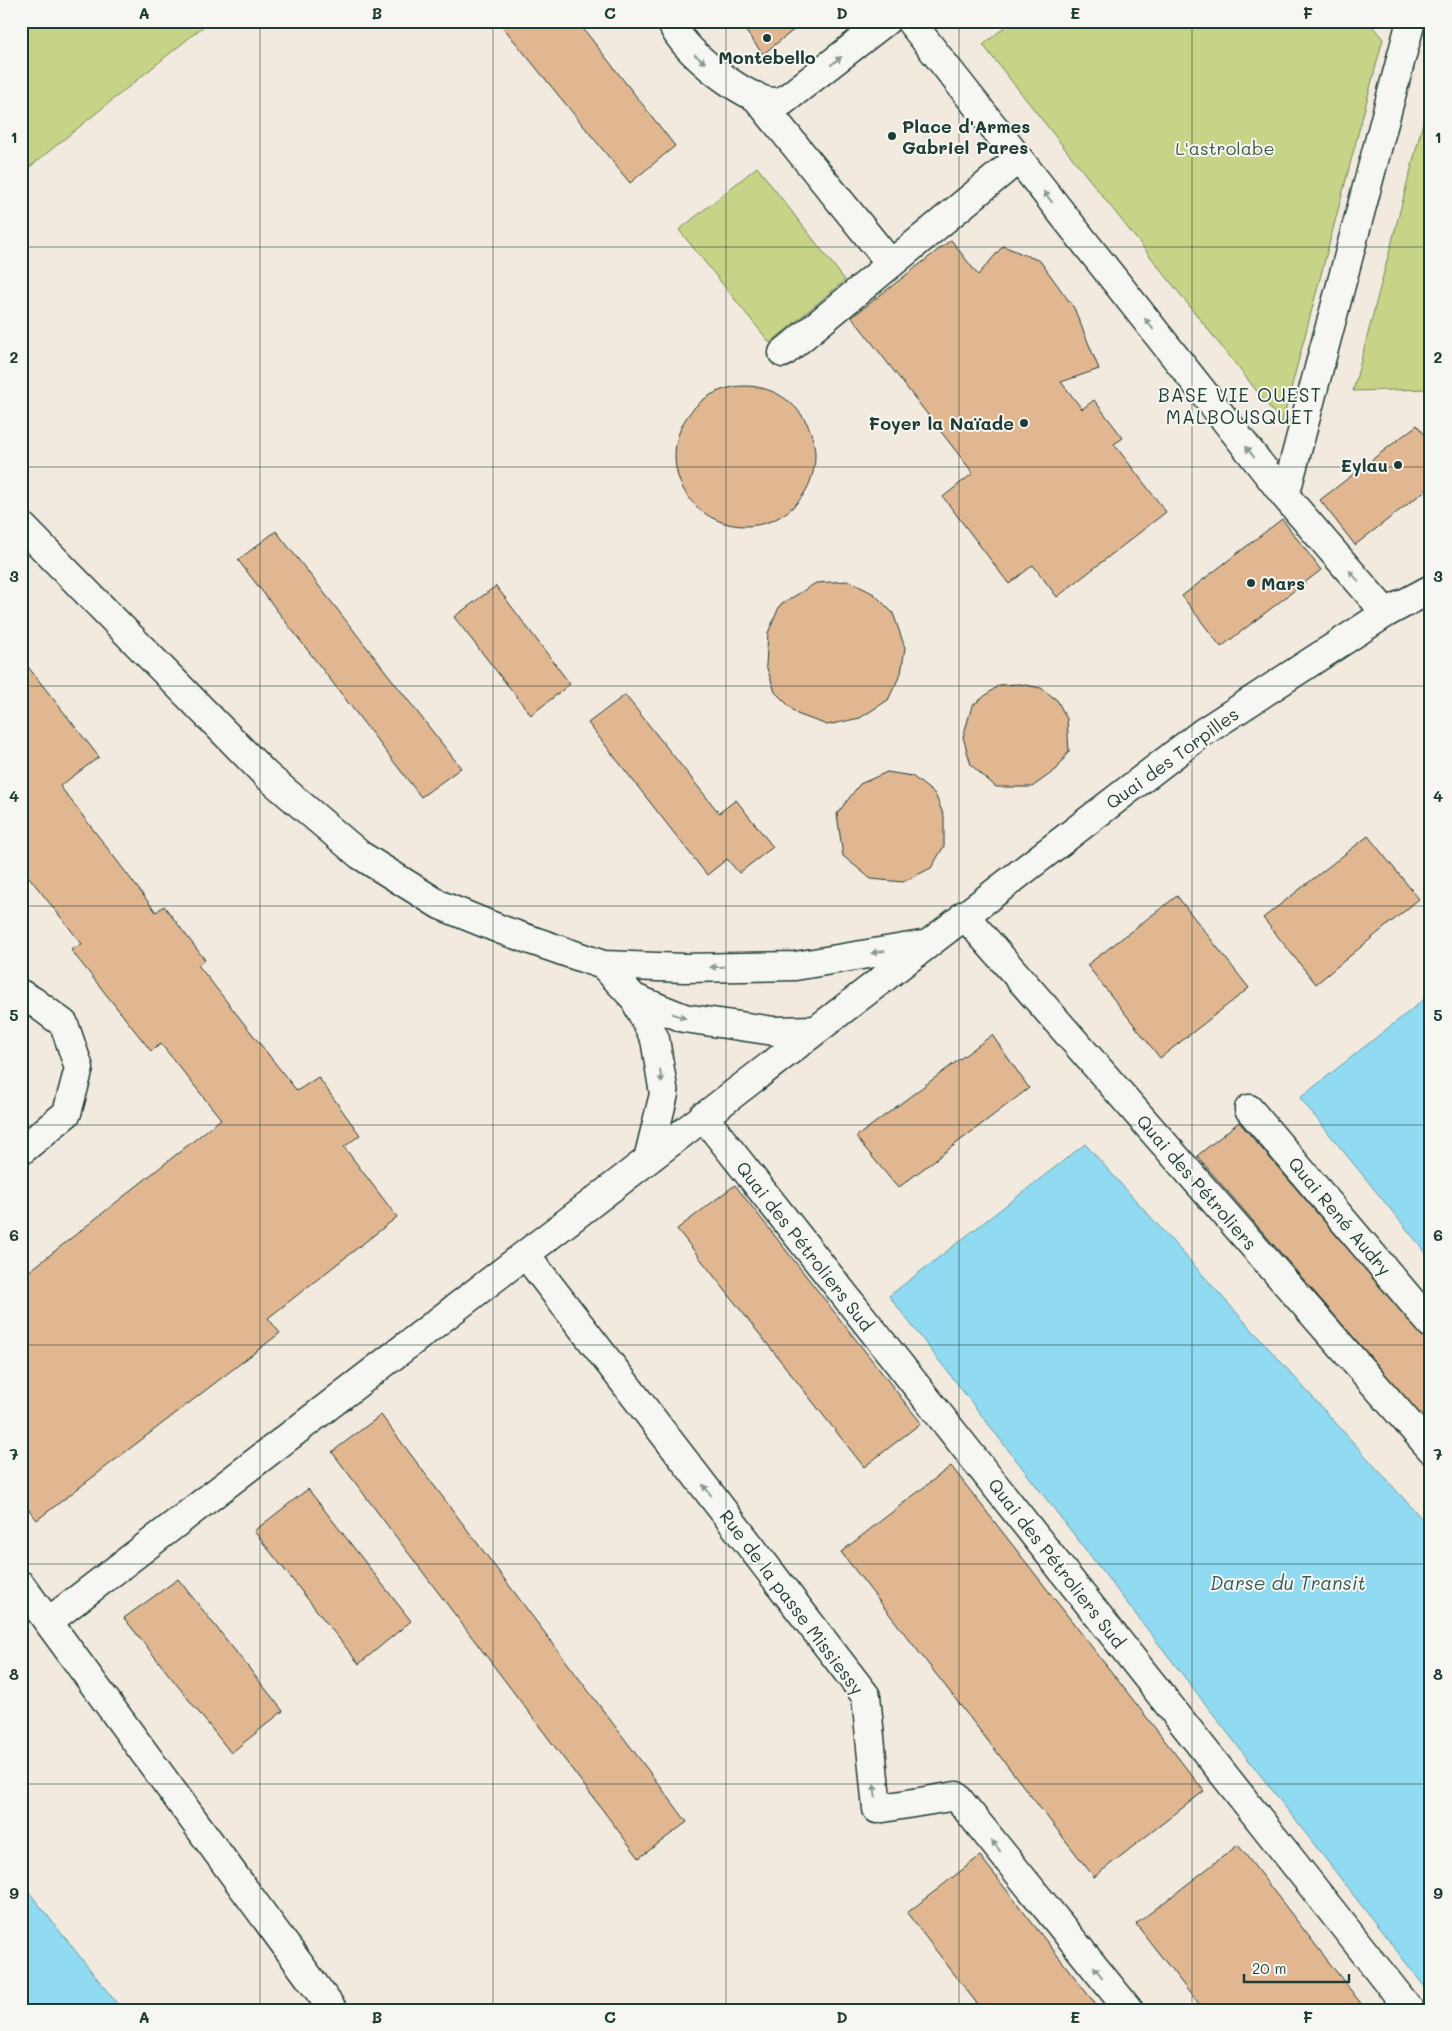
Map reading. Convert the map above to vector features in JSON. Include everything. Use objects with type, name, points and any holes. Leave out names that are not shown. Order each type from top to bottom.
[{"type":"street","points":[[670,21],[674,31],[696,56],[731,82],[764,101],[782,102],[886,21]]},
{"type":"street","points":[[910,21],[1285,496],[1386,613]]},
{"type":"street","points":[[1285,496],[1411,21]]},
{"type":"street","points":[[1422,21],[1431,32]]},
{"type":"street","points":[[755,96],[890,264]]},
{"type":"street","points":[[784,353],[1018,159]]},
{"type":"street","points":[[21,525],[266,775],[360,854],[440,905],[502,930],[603,965],[685,968],[795,966],[926,944]]},
{"type":"street","name":"Quai des Torpilles","points":[[48,1622],[1202,733],[1386,613],[1431,589]]},
{"type":"street","name":"Quai des Pétroliers","points":[[964,915],[1431,1450]]},
{"type":"street","points":[[603,965],[634,998],[654,1039],[664,1094],[648,1159]]},
{"type":"street","points":[[21,994],[33,1000],[64,1024],[79,1068],[67,1113],[21,1151]]},
{"type":"street","points":[[634,998],[684,1018],[774,1031],[815,1030]]},
{"type":"street","name":"Quai René Audry","points":[[1249,1109],[1431,1324]]},
{"type":"street","name":"Quai des Pétroliers Sud","points":[[703,1116],[1410,2010]]},
{"type":"street","name":"Rue de la passe Missiessy","points":[[526,1255],[866,1696],[876,1809],[956,1796],[1129,2010]]},
{"type":"street","points":[[21,1585],[333,2010]]},
{"type":"green space","points":[[21,21],[210,21],[21,174]]},
{"type":"green space","name":"L'astrolabe","points":[[1012,21],[1368,21],[1383,39],[1282,423],[983,45]]},
{"type":"green space","points":[[1431,92],[1431,389],[1353,391]]},
{"type":"green space","points":[[757,167],[845,280],[770,343],[679,230]]},
{"type":"water","points":[[1431,994],[1431,1259],[1300,1098]]},
{"type":"water","name":"Darse du Transit","points":[[1085,1144],[1431,1529],[1431,1995],[889,1296]]},
{"type":"water","points":[[21,1882],[122,2010],[21,2010]]},
{"type":"building","points":[[498,21],[579,21],[675,146],[630,183]]},
{"type":"building","name":"Montebello","points":[[738,21],[805,21],[763,54]]},
{"type":"building","name":"Foyer la Naïade","points":[[951,240],[978,275],[1003,246],[1040,261],[1074,308],[1099,369],[1061,382],[1082,409],[1094,400],[1123,438],[1114,444],[1166,512],[1057,597],[1033,565],[1009,584],[943,497],[973,473],[852,317]]},
{"type":"building","points":[[745,386],[759,387],[772,391],[794,407],[810,429],[814,442],[814,470],[810,483],[794,505],[772,521],[759,525],[745,526],[731,525],[718,521],[696,505],[680,483],[676,470],[675,456],[676,442],[680,429],[696,407],[718,391],[731,387]]},
{"type":"building","name":"Eylau","points":[[1417,425],[1431,443],[1431,486],[1355,545],[1320,500]]},
{"type":"building","name":"Mars","points":[[1282,519],[1321,570],[1221,647],[1182,596]]},
{"type":"building","points":[[276,531],[461,768],[421,797],[238,560]]},
{"type":"building","points":[[849,581],[874,594],[893,613],[905,648],[901,673],[888,700],[860,718],[827,725],[797,714],[775,692],[766,665],[768,633],[780,605],[816,583]]},
{"type":"building","points":[[496,586],[570,684],[531,715],[454,617]]},
{"type":"building","points":[[21,658],[99,757],[60,786],[156,912],[164,906],[205,960],[198,965],[297,1091],[318,1077],[360,1135],[344,1147],[397,1217],[268,1318],[280,1333],[37,1520],[21,1500],[21,1278],[221,1119],[161,1044],[151,1051],[71,950],[82,944],[21,867]]},
{"type":"building","points":[[1020,684],[1041,688],[1057,700],[1067,719],[1069,751],[1057,769],[1032,787],[996,787],[971,765],[963,737],[972,706],[999,685]]},
{"type":"building","points":[[625,695],[719,813],[736,800],[773,847],[739,873],[727,859],[707,875],[588,723]]},
{"type":"building","points":[[887,772],[912,776],[935,794],[944,816],[944,846],[931,868],[903,882],[871,879],[843,856],[837,814],[860,784]]},
{"type":"building","points":[[1368,836],[1419,899],[1316,984],[1263,918]]},
{"type":"building","points":[[1177,896],[1249,988],[1160,1058],[1087,965]]},
{"type":"building","points":[[992,1035],[1029,1088],[898,1188],[856,1137]]},
{"type":"building","points":[[1239,1122],[1431,1346],[1431,1427],[1197,1156]]},
{"type":"building","points":[[735,1185],[921,1423],[864,1467],[677,1229]]},
{"type":"building","points":[[381,1415],[687,1822],[639,1858],[332,1452]]},
{"type":"building","points":[[951,1466],[1204,1791],[1094,1877],[841,1552]]},
{"type":"building","points":[[308,1489],[411,1621],[359,1664],[254,1531]]},
{"type":"building","points":[[178,1579],[283,1711],[231,1753],[124,1618]]},
{"type":"building","points":[[1238,1845],[1366,2010],[1203,2010],[1136,1924]]},
{"type":"building","points":[[980,1856],[1100,2010],[982,2010],[907,1913]]},
{"type":"place","name":"Montebello","points":[[767,38]]},
{"type":"place","name":"Place d'Armes Gabriel Pares","points":[[892,136]]},
{"type":"place","name":"Foyer la Naïade","points":[[1024,423]]},
{"type":"place","name":"Eylau","points":[[1398,465]]},
{"type":"place","name":"Mars","points":[[1251,583]]},
{"type":"district","name":"BASE VIE OUEST MALBOUSQUET","points":[[1240,405]]}]
